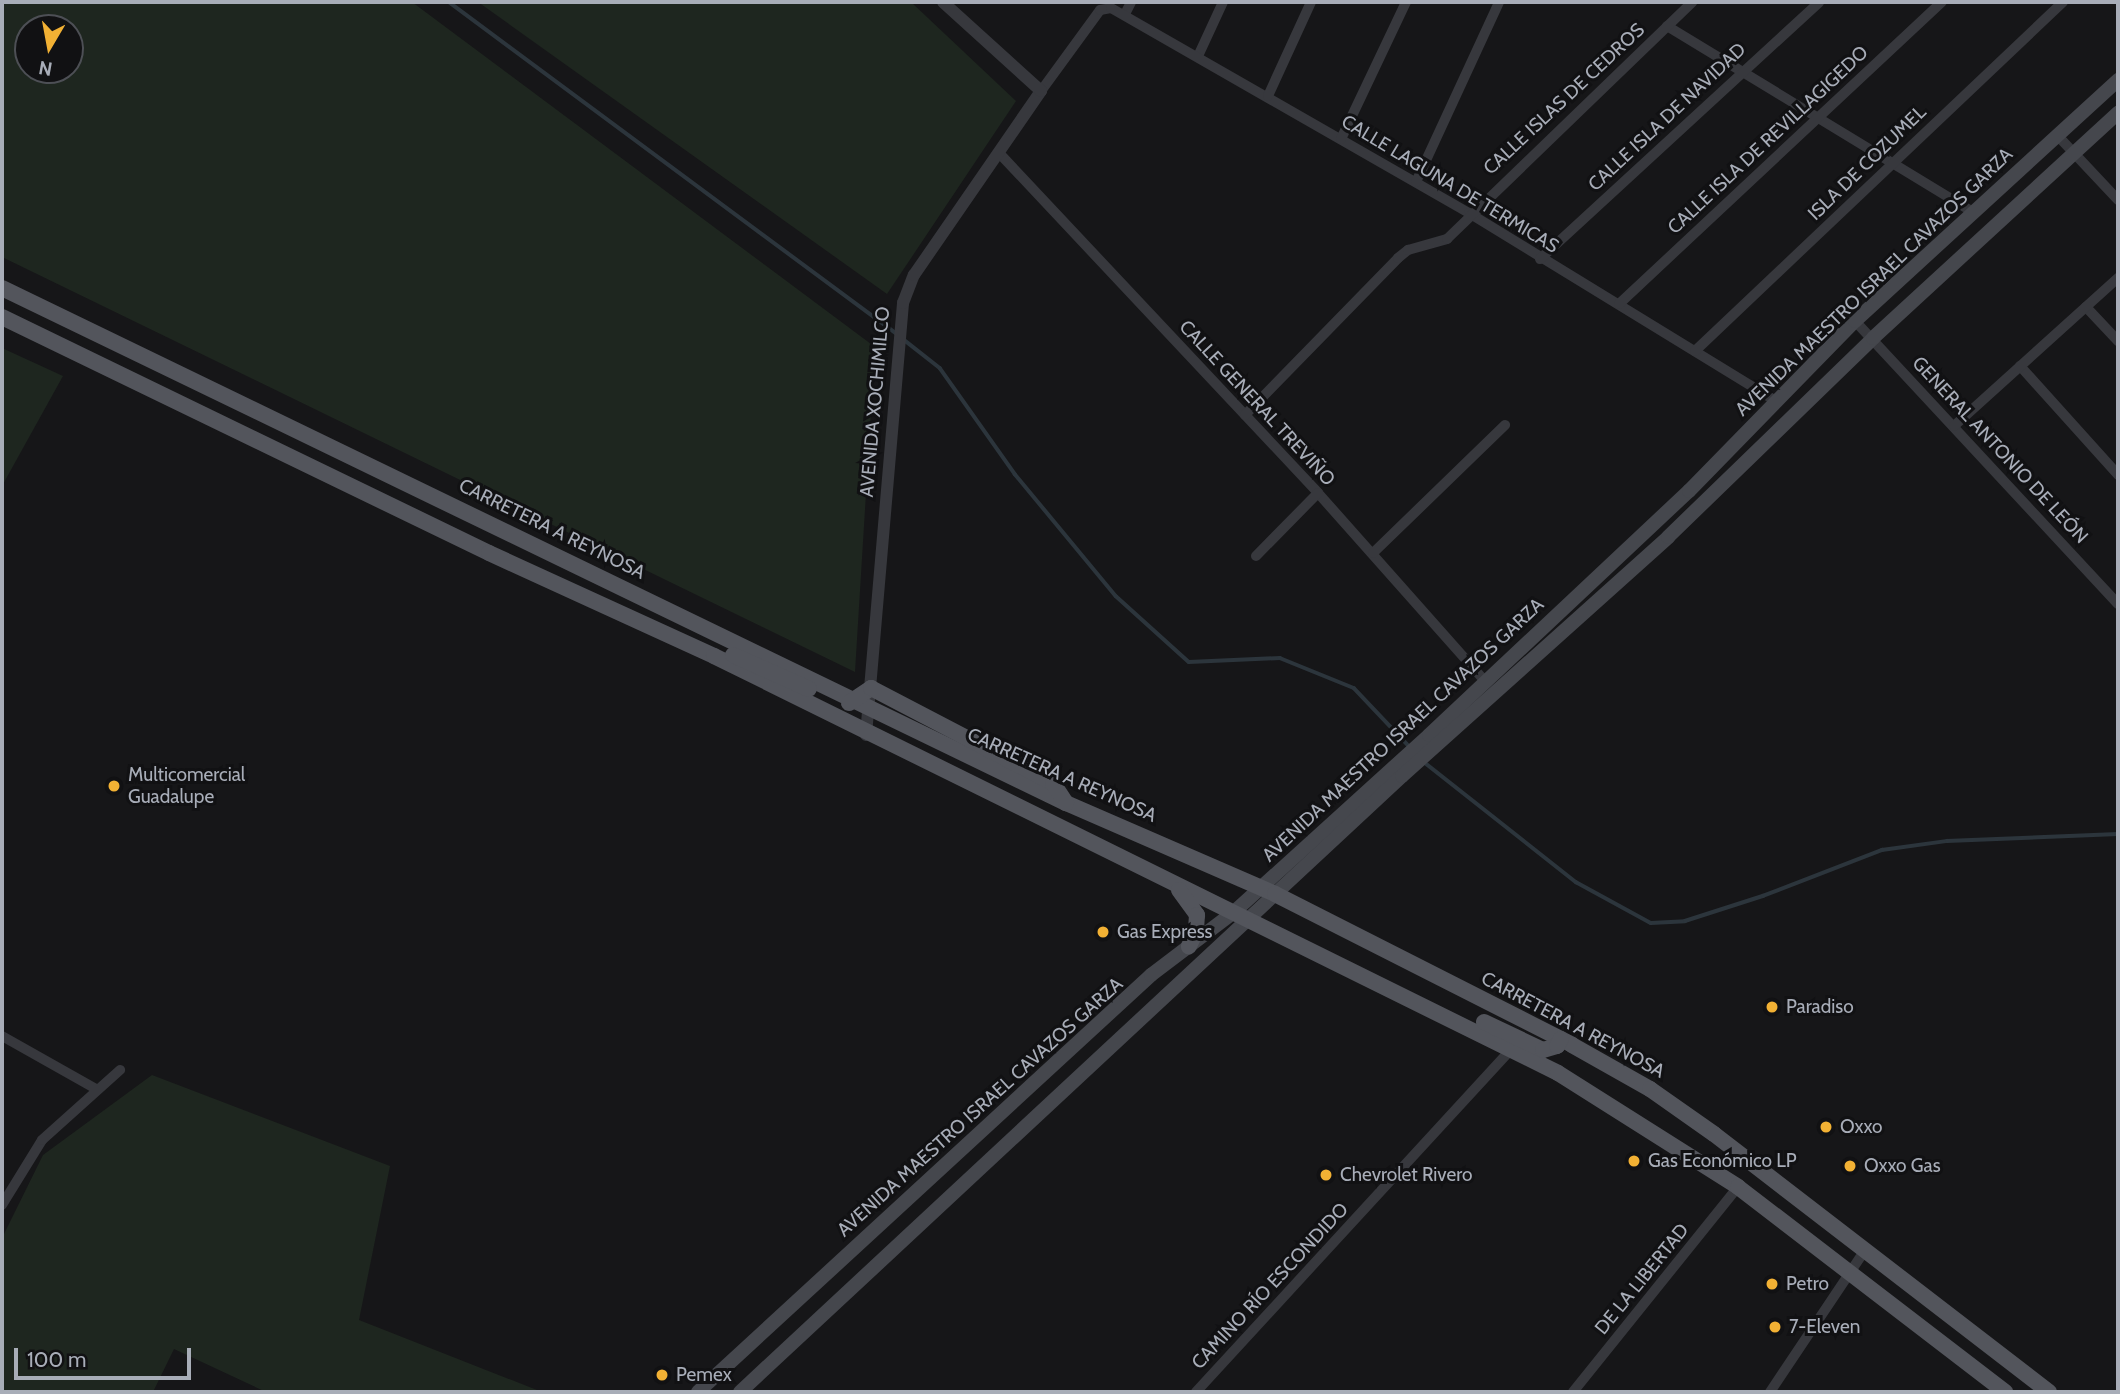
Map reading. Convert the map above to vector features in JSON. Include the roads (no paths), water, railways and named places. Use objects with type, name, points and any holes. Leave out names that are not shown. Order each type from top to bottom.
[{"type":"main road","name":"AVENIDA MAESTRO ISRAEL CAVAZOS GARZA","points":[[1432,740],[1485,681],[1689,491],[1774,400],[1855,321],[1971,211],[2118,80]]},
{"type":"main road","name":"AVENIDA MAESTRO ISRAEL CAVAZOS GARZA","points":[[698,1392],[1189,946],[1234,912],[1668,537],[1873,338],[2118,113]]},
{"type":"main road","name":"CARRETERA A REYNOSA","points":[[2,288],[1066,803],[1275,894],[1561,1039],[1660,1096],[2049,1392]]},
{"type":"main road","points":[[2,317],[714,656],[866,735],[1172,884],[1250,918],[1511,1048],[1629,1115],[1738,1187],[2005,1392]]},
{"type":"main road","points":[[714,656],[735,656],[835,701],[863,704],[871,688],[1054,783],[1066,803]]},
{"type":"main road","name":"AVENIDA MAESTRO ISRAEL CAVAZOS GARZA","points":[[740,1392],[1250,918],[1397,772]]},
{"type":"main road","points":[[1172,884],[1197,915],[1196,931],[1189,946]]},
{"type":"main road","points":[[1315,950],[1347,958],[1537,1048],[1550,1049],[1561,1039]]},
{"type":"street","points":[[943,2],[1041,91]]},
{"type":"street","points":[[1125,15],[1131,2]]},
{"type":"street","points":[[1199,54],[1223,2]]},
{"type":"street","points":[[1268,96],[1311,2]]},
{"type":"street","points":[[1341,139],[1406,2]]},
{"type":"street","points":[[1416,182],[1499,2]]},
{"type":"street","name":"CALLE ISLAS DE CEDROS","points":[[1245,415],[1398,258],[1408,250],[1440,244],[1469,213],[1692,2]]},
{"type":"street","name":"CALLE ISLA DE NAVIDAD","points":[[1540,259],[1819,2]]},
{"type":"street","name":"CALLE ISLA DE REVILLAGIGEDO","points":[[1619,304],[1942,2]]},
{"type":"street","name":"ISLA DE COZUMEL","points":[[1695,351],[2063,2]]},
{"type":"street","name":"AVENIDA XOCHIMILCO","points":[[871,688],[894,382],[903,303],[914,275],[1102,7]]},
{"type":"street","name":"CALLE LAGUNA DE TERMICAS","points":[[1102,7],[1125,15],[1199,54],[1469,213],[1540,259],[1619,304],[1774,400]]},
{"type":"street","points":[[1667,26],[1971,211]]},
{"type":"street","points":[[2057,135],[2118,200]]},
{"type":"street","name":"CALLE GENERAL TREVIÑO","points":[[1000,154],[1318,493],[1485,681]]},
{"type":"street","points":[[1954,426],[2118,278]]},
{"type":"street","points":[[2086,307],[2118,341]]},
{"type":"street","name":"GENERAL ANTONIO DE LEÓN","points":[[1855,321],[2117,599]]},
{"type":"street","points":[[2020,366],[2118,475]]},
{"type":"street","points":[[1373,554],[1505,425]]},
{"type":"street","points":[[1256,556],[1318,493]]},
{"type":"street","points":[[863,704],[866,735]]},
{"type":"street","points":[[3,1039],[96,1089]]},
{"type":"street","name":"CAMINO RÍO ESCONDIDO","points":[[1196,1392],[1511,1048]]},
{"type":"street","points":[[2,1205],[42,1140],[120,1070]]},
{"type":"street","name":"DE LA LIBERTAD","points":[[1573,1392],[1738,1187]]},
{"type":"street","points":[[1770,1392],[1865,1250]]},
{"type":"waterway","points":[[449,2],[897,334]]},
{"type":"waterway","points":[[903,339],[940,368],[1015,474],[1116,596],[1189,662],[1280,658],[1354,688],[1409,746]]},
{"type":"waterway","points":[[1424,762],[1576,882],[1651,923],[1685,921],[1763,896],[1882,850],[1947,841],[2118,834]]},
{"type":"place","name":"Multicomercial Guadalupe","points":[[114,786]]},
{"type":"place","name":"Gas Express","points":[[1103,932]]},
{"type":"place","name":"Paradiso","points":[[1772,1007]]},
{"type":"place","name":"Oxxo","points":[[1826,1127]]},
{"type":"place","name":"Gas Económico LP","points":[[1634,1161]]},
{"type":"place","name":"Oxxo Gas","points":[[1850,1166]]},
{"type":"place","name":"Chevrolet Rivero","points":[[1326,1175]]},
{"type":"place","name":"Petro","points":[[1772,1284]]},
{"type":"place","name":"7-Eleven","points":[[1775,1327]]},
{"type":"place","name":"Pemex","points":[[662,1375]]}]
